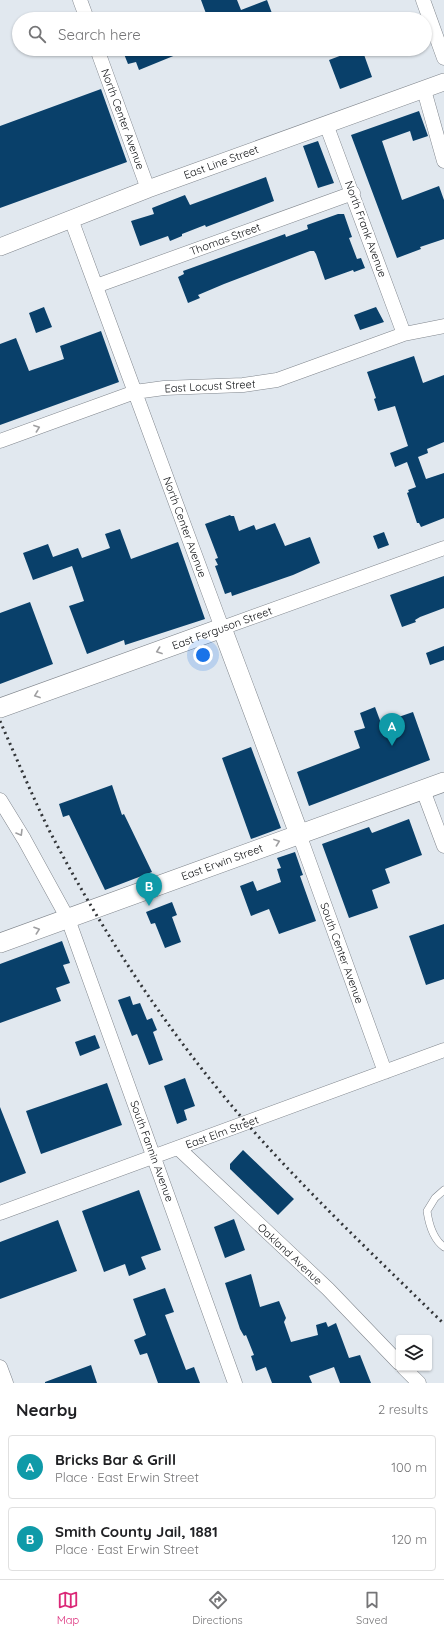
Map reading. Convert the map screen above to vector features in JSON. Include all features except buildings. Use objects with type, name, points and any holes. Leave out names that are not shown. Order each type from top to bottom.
[{"type":"main road","name":"East Ferguson Street","points":[[0,708],[222,628]]},
{"type":"main road","name":"North Center Avenue","points":[[222,628],[299,834]]},
{"type":"main road","name":"East Erwin Street","points":[[0,943],[444,782]]},
{"type":"street","points":[[80,0],[84,12]]},
{"type":"street","points":[[423,0],[427,12]]},
{"type":"street","points":[[432,25],[444,58]]},
{"type":"street","name":"North Center Avenue","points":[[100,56],[148,189]]},
{"type":"street","name":"East Line Street","points":[[0,247],[148,189],[444,82]]},
{"type":"street","points":[[424,90],[444,160]]},
{"type":"street","name":"North Frank Avenue","points":[[326,124],[353,193],[404,334]]},
{"type":"street","name":"Thomas Street","points":[[96,286],[353,193]]},
{"type":"street","name":"North Center Avenue","points":[[71,219],[222,628]]},
{"type":"street","name":"East Locust Street","points":[[0,441],[135,392],[164,388],[260,384],[277,380],[404,334],[444,326]]},
{"type":"street","name":"East Ferguson Street","points":[[222,628],[444,548]]},
{"type":"street","points":[[423,790],[444,846]]},
{"type":"street","name":"South Fannin Avenue","points":[[0,800],[24,839],[68,919],[235,1383]]},
{"type":"street","name":"South Center Avenue","points":[[299,834],[386,1072]]},
{"type":"street","name":"East Elm Street","points":[[0,1213],[444,1050]]},
{"type":"street","name":"Oakland Avenue","points":[[178,1148],[328,1289],[396,1360]]},
{"type":"street","points":[[0,1367],[6,1383]]},
{"type":"street","points":[[407,1371],[419,1383]]},
{"type":"lane","points":[[444,1190],[435,1198],[427,1211],[429,1225],[438,1243],[444,1247]]},
{"type":"railway","points":[[0,721],[48,828],[70,869],[118,949],[170,1026],[227,1100],[279,1160],[444,1324]]},
{"type":"place","name":"Bricks Bar & Grill","points":[[392,746]]},
{"type":"place","name":"Smith County Jail, 1881","points":[[149,906]]}]
